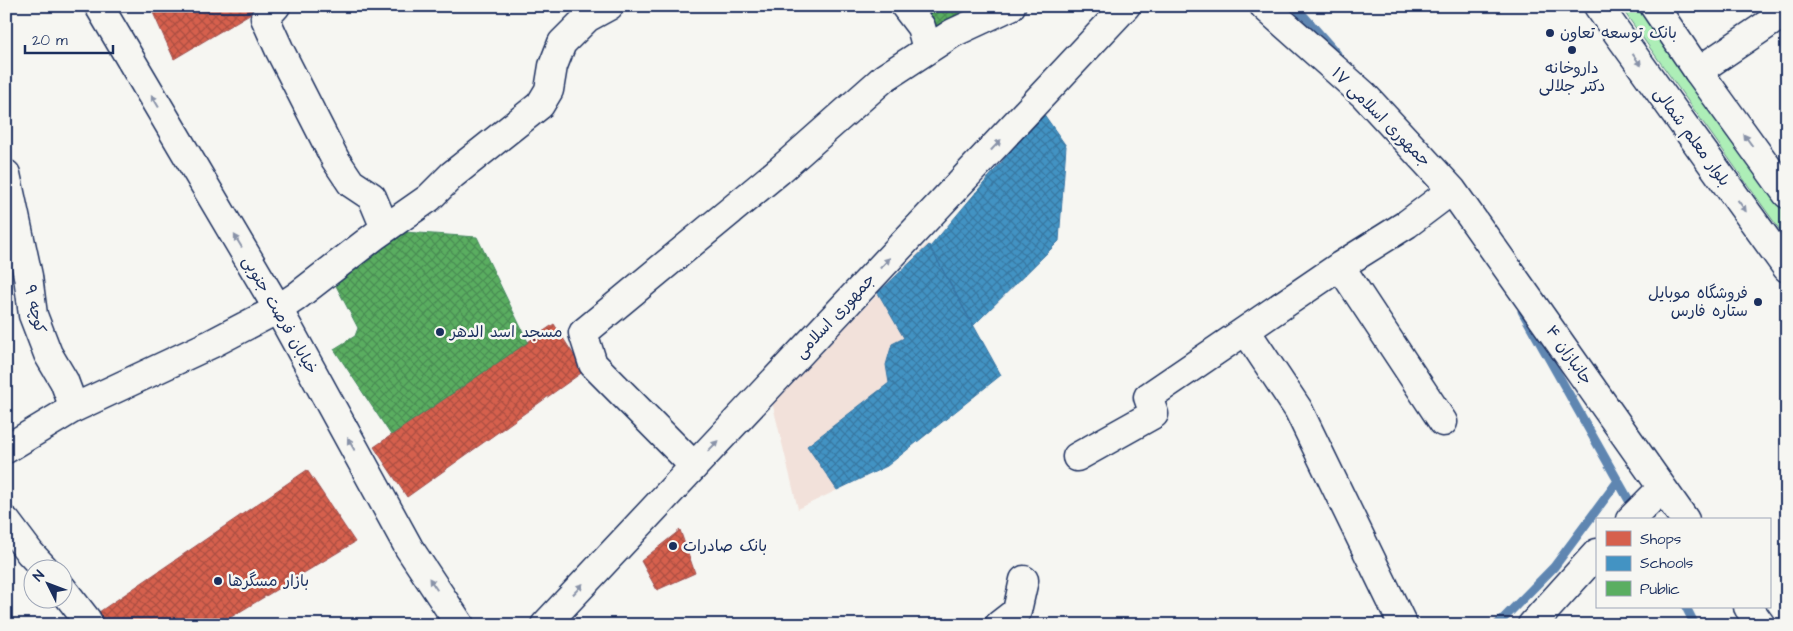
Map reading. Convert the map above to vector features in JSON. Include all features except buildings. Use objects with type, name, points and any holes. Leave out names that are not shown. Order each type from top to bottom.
[{"type":"street","name":"خیابان فرصت جنوبی","points":[[98,6],[278,309],[408,548],[460,625]]},
{"type":"street","points":[[276,6],[265,18],[280,51],[335,159],[351,183],[372,197],[385,228]]},
{"type":"street","points":[[905,6],[921,27],[927,49]]},
{"type":"street","points":[[694,466],[593,364],[583,333],[780,170],[884,78],[953,33],[1011,6]]},
{"type":"street","name":"جمهوری اسلامی","points":[[544,625],[1126,6]]},
{"type":"street","name":"جمهوری اسلامی ۱۷","points":[[1264,6],[1364,95],[1452,190]]},
{"type":"street","name":"بلوار معلم شمالی","points":[[1598,6],[1787,268]]},
{"type":"street","points":[[1654,6],[1698,71],[1787,194]]},
{"type":"street","points":[[6,449],[74,408],[210,344],[278,309],[428,198],[452,175],[540,105],[549,90],[553,66],[562,43],[590,10]]},
{"type":"street","points":[[1698,71],[1787,11]]},
{"type":"street","name":"کوچه ۹","points":[[6,174],[12,226],[28,276],[33,315],[48,354],[64,381],[74,408]]},
{"type":"street","points":[[1077,458],[1154,414],[1148,397],[1340,266],[1407,224],[1452,190]]},
{"type":"street","name":"جانبازان ۴","points":[[1452,190],[1684,518]]},
{"type":"street","points":[[1340,266],[1443,422]]},
{"type":"street","points":[[1246,331],[1298,409],[1403,625]]},
{"type":"street","points":[[1632,518],[1662,488]]},
{"type":"street","points":[[6,521],[35,558]]},
{"type":"street","points":[[1532,625],[1596,554]]},
{"type":"street","points":[[1000,625],[1017,611],[1024,580]]},
{"type":"street","points":[[72,601],[87,620]]},
{"type":"street","points":[[1749,608],[1761,625]]},
{"type":"shaded area","points":[[928,243],[1001,375],[887,466],[798,509],[772,402]]},
{"type":"green space","points":[[1620,6],[1638,6],[1787,213],[1787,240]]},
{"type":"waterway","points":[[1295,6],[1337,54]]},
{"type":"waterway","points":[[1522,311],[1635,511]]},
{"type":"waterway","points":[[1497,625],[1554,567],[1618,481]]},
{"type":"waterway","points":[[1686,608],[1695,625]]},
{"type":"place","name":"بانک توسعه تعاون","points":[[1550,33]]},
{"type":"place","name":"داروخانه دکتر جلالی","points":[[1572,50]]},
{"type":"place","name":"فروشگاه موبایل ستاره فارس","points":[[1758,302]]},
{"type":"place","name":"مسجد اسد الدهر","points":[[440,332]]},
{"type":"place","name":"بانک صادرات","points":[[673,546]]},
{"type":"place","name":"بازار مسگرها","points":[[218,581]]}]
